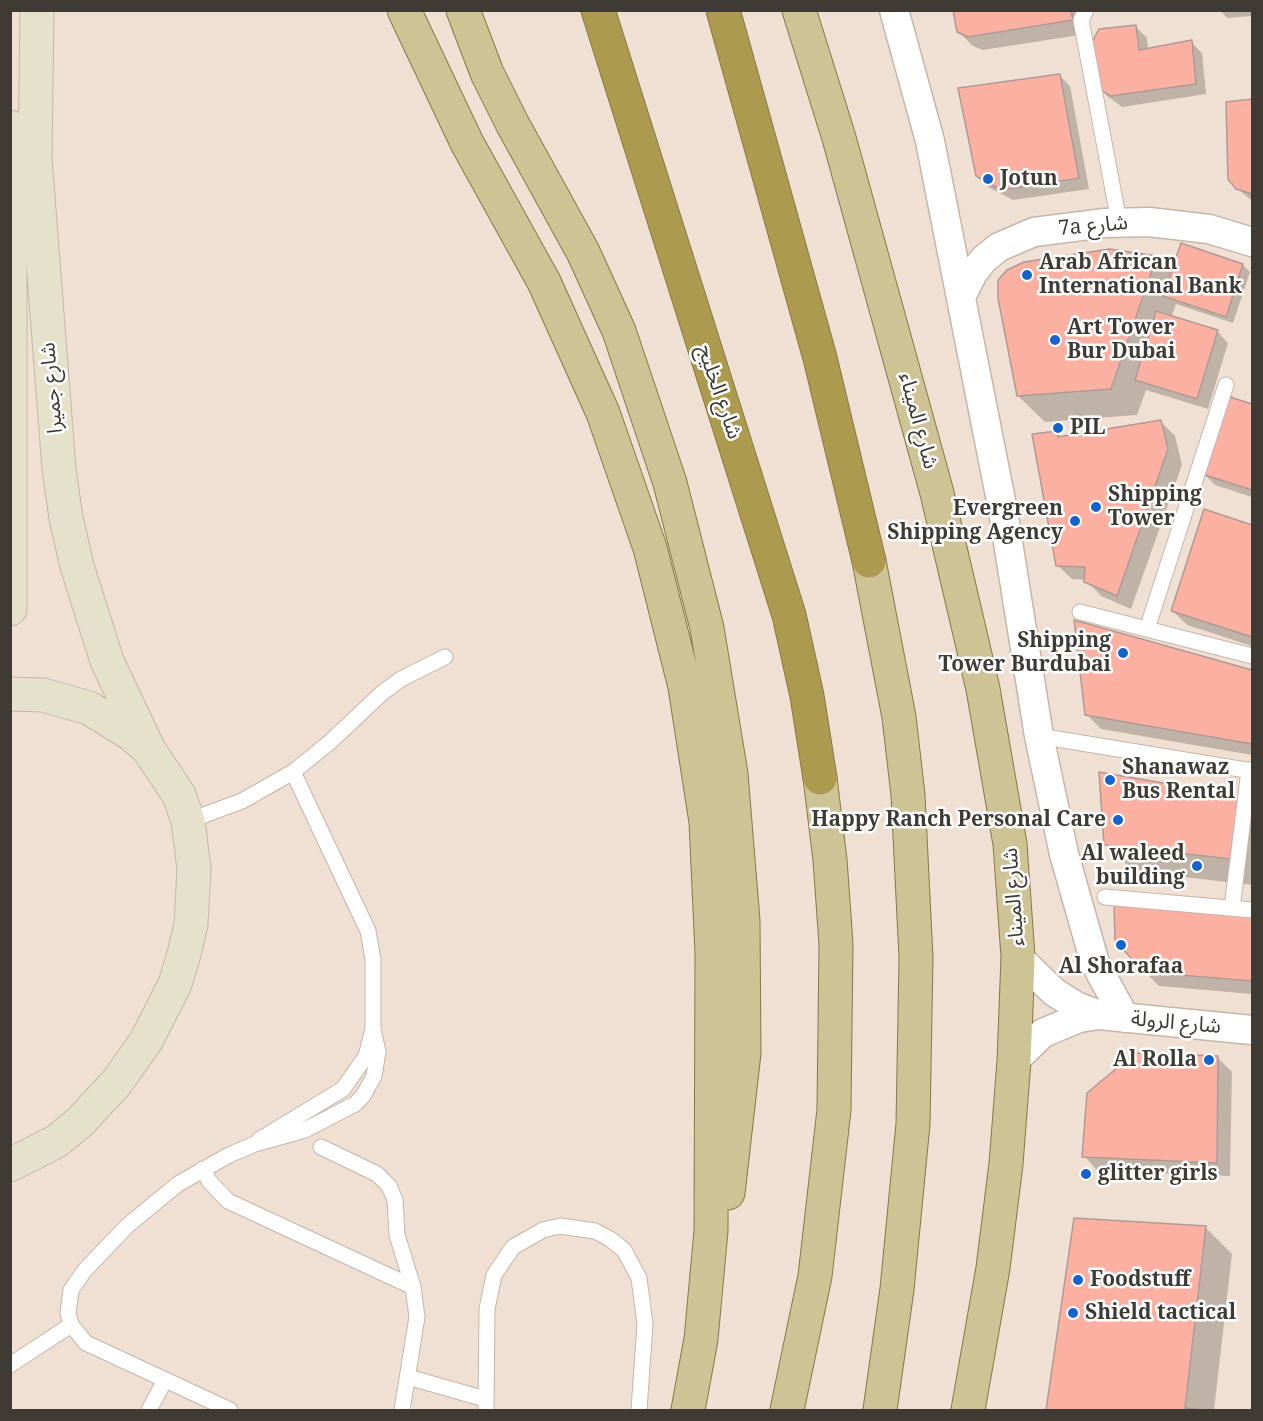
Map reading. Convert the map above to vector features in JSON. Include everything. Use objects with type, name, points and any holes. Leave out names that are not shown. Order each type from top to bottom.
[{"type":"highway","name":"شارع الخليج","points":[[598,10],[664,226],[761,521],[789,615],[807,696],[820,778]]},
{"type":"highway","points":[[723,10],[820,358],[868,561]]},
{"type":"main road","points":[[404,10],[467,143],[544,282],[574,347],[628,480],[669,617],[698,758],[711,887],[711,1188],[707,1285],[701,1339],[688,1410]]},
{"type":"main road","points":[[463,10],[487,73],[513,126],[583,252],[619,331],[670,483],[707,628],[720,701],[738,837],[745,994],[744,1053],[733,1158],[722,1228],[707,1285]]},
{"type":"main road","name":"شارع الميناء","points":[[799,10],[885,302],[967,614],[1009,833],[1018,957],[1014,1061],[1006,1164],[993,1268],[968,1410]]},
{"type":"main road","points":[[868,561],[885,638],[900,728],[908,795],[916,958],[913,1124],[897,1289],[880,1410]]},
{"type":"main road","points":[[787,1410],[815,1276],[834,1110],[836,944],[830,860],[820,778]]},
{"type":"street","name":"شارع جميرا","points":[[36,10],[35,169],[58,459],[65,508],[77,566],[93,623],[126,706],[149,750]]},
{"type":"street","points":[[894,10],[930,141],[1003,511],[1039,736],[1084,933],[1108,991],[1112,1017]]},
{"type":"street","name":"شارع جميرا","points":[[10,128],[10,609]]},
{"type":"street","name":"7a شارع","points":[[961,297],[973,273],[984,259],[1016,238],[1034,232],[1119,222],[1179,224],[1209,229],[1252,242]]},
{"type":"street","points":[[10,694],[43,695],[89,708],[131,734],[149,750],[179,795],[188,821],[194,869],[191,924],[175,984],[158,1020],[133,1061],[80,1122],[57,1141],[10,1165]]},
{"type":"street","name":"شارع الرولة","points":[[1018,957],[1054,992],[1076,1006],[1112,1017]]},
{"type":"street","name":"شارع الرولة","points":[[1014,1061],[1042,1033],[1079,1018],[1112,1017],[1252,1030]]},
{"type":"lane","points":[[1086,10],[1081,20],[1119,222]]},
{"type":"lane","points":[[1147,629],[1226,385]]},
{"type":"lane","points":[[1080,612],[1252,656]]},
{"type":"lane","points":[[188,821],[242,801],[293,772],[330,742],[382,693],[401,679],[445,657]]},
{"type":"lane","points":[[1039,736],[1251,771],[1232,908]]},
{"type":"lane","points":[[230,1410],[86,1342],[71,1324],[68,1300],[71,1290],[85,1270],[152,1204],[203,1169],[255,1144],[305,1130],[345,1111],[363,1096],[374,1076],[378,1052],[373,1029],[373,959],[368,931],[293,772]]},
{"type":"lane","points":[[1105,897],[1252,910]]},
{"type":"lane","points":[[321,1147],[377,1174],[389,1186],[395,1200],[400,1248],[413,1287],[416,1332],[402,1410]]},
{"type":"lane","points":[[203,1169],[209,1181],[228,1201],[413,1287]]},
{"type":"lane","points":[[408,1377],[485,1405],[487,1309],[494,1275],[513,1247],[527,1237],[561,1226],[578,1227],[595,1231],[624,1250],[639,1278],[645,1324],[639,1410]]},
{"type":"lane","points":[[10,1365],[71,1324]]},
{"type":"lane","points":[[149,1410],[165,1380]]},
{"type":"building","points":[[953,10],[1071,10],[1073,20],[968,37],[957,32]]},
{"type":"building","points":[[1136,25],[1139,50],[1192,40],[1196,84],[1110,96],[1094,85],[1089,48],[1099,29]]},
{"type":"building","points":[[1060,74],[1079,178],[1001,190],[976,176],[958,88]]},
{"type":"building","points":[[1252,99],[1252,194],[1236,189],[1228,179],[1226,102]]},
{"type":"building","points":[[1181,243],[1243,264],[1226,317],[1163,296]]},
{"type":"building","points":[[1110,249],[1157,256],[1111,389],[1017,396],[998,298],[998,280],[1007,270],[1024,262]]},
{"type":"building","points":[[1156,311],[1218,330],[1197,399],[1135,380]]},
{"type":"building","points":[[1227,396],[1252,404],[1252,490],[1202,474]]},
{"type":"building","name":"Shipping Tower","points":[[1161,420],[1168,449],[1117,596],[1084,582],[1085,567],[1056,566],[1032,434],[1058,431],[1058,437]]},
{"type":"building","points":[[1204,509],[1252,525],[1252,637],[1171,611]]},
{"type":"building","points":[[1074,620],[1252,670],[1252,744],[1085,715]]},
{"type":"building","points":[[1099,772],[1239,796],[1231,859],[1104,845]]},
{"type":"building","points":[[1114,903],[1252,915],[1252,981],[1143,972],[1115,940]]},
{"type":"building","points":[[1135,1053],[1218,1056],[1217,1163],[1082,1157],[1087,1093]]},
{"type":"building","points":[[1074,1218],[1206,1226],[1185,1408],[1202,1410],[1046,1410]]},
{"type":"place","name":"Jotun","points":[[988,179]]},
{"type":"place","name":"Arab African International Bank","points":[[1027,275]]},
{"type":"place","name":"Art Tower Bur Dubai","points":[[1055,340]]},
{"type":"place","name":"PIL","points":[[1058,428]]},
{"type":"place","name":"Shipping Tower","points":[[1096,507]]},
{"type":"place","name":"Evergreen Shipping Agency","points":[[1075,521]]},
{"type":"place","name":"Shipping Tower Burdubai","points":[[1123,653]]},
{"type":"place","name":"Shanawaz Bus Rental","points":[[1110,780]]},
{"type":"place","name":"Happy Ranch Personal Care","points":[[1118,820]]},
{"type":"place","name":"Al waleed building","points":[[1197,866]]},
{"type":"place","name":"Al Shorafaa","points":[[1121,945]]},
{"type":"place","name":"Al Rolla","points":[[1209,1060]]},
{"type":"place","name":"glitter girls","points":[[1086,1174]]},
{"type":"place","name":"Foodstuff","points":[[1078,1280]]},
{"type":"place","name":"Shield tactical","points":[[1073,1313]]}]
